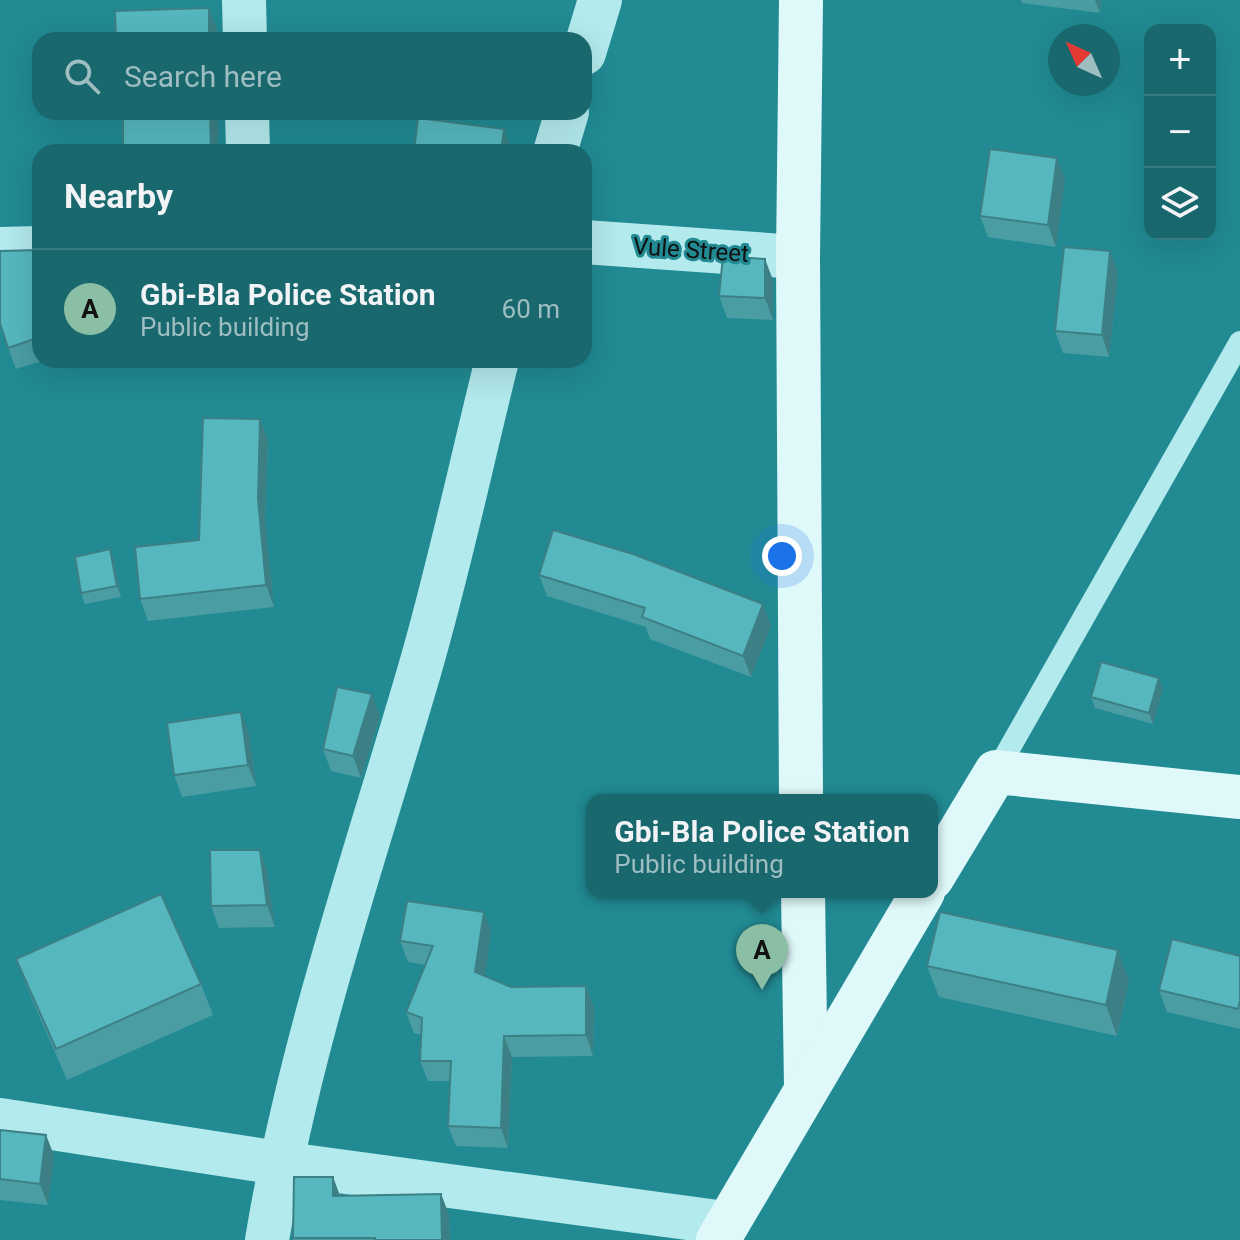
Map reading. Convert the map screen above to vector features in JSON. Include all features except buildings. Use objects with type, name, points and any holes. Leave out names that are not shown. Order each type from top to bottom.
[{"type":"main road","points":[[801,0],[798,257],[801,794]]},
{"type":"main road","points":[[938,868],[996,772],[1240,797]]},
{"type":"main road","points":[[803,898],[806,1087]]},
{"type":"main road","points":[[722,1232],[919,898]]},
{"type":"street","points":[[244,0],[245,32]]},
{"type":"street","points":[[590,32],[600,0]]},
{"type":"street","points":[[247,120],[248,144]]},
{"type":"street","points":[[557,144],[565,120]]},
{"type":"street","name":"Vule Street","points":[[592,243],[798,257]]},
{"type":"street","points":[[0,249],[32,248]]},
{"type":"street","points":[[267,1240],[279,1163],[370,826],[419,672],[495,368]]},
{"type":"street","points":[[0,1120],[722,1232]]},
{"type":"lane","points":[[996,772],[1240,342]]},
{"type":"place","name":"Gbi-Bla Police Station","points":[[762,990]]}]
